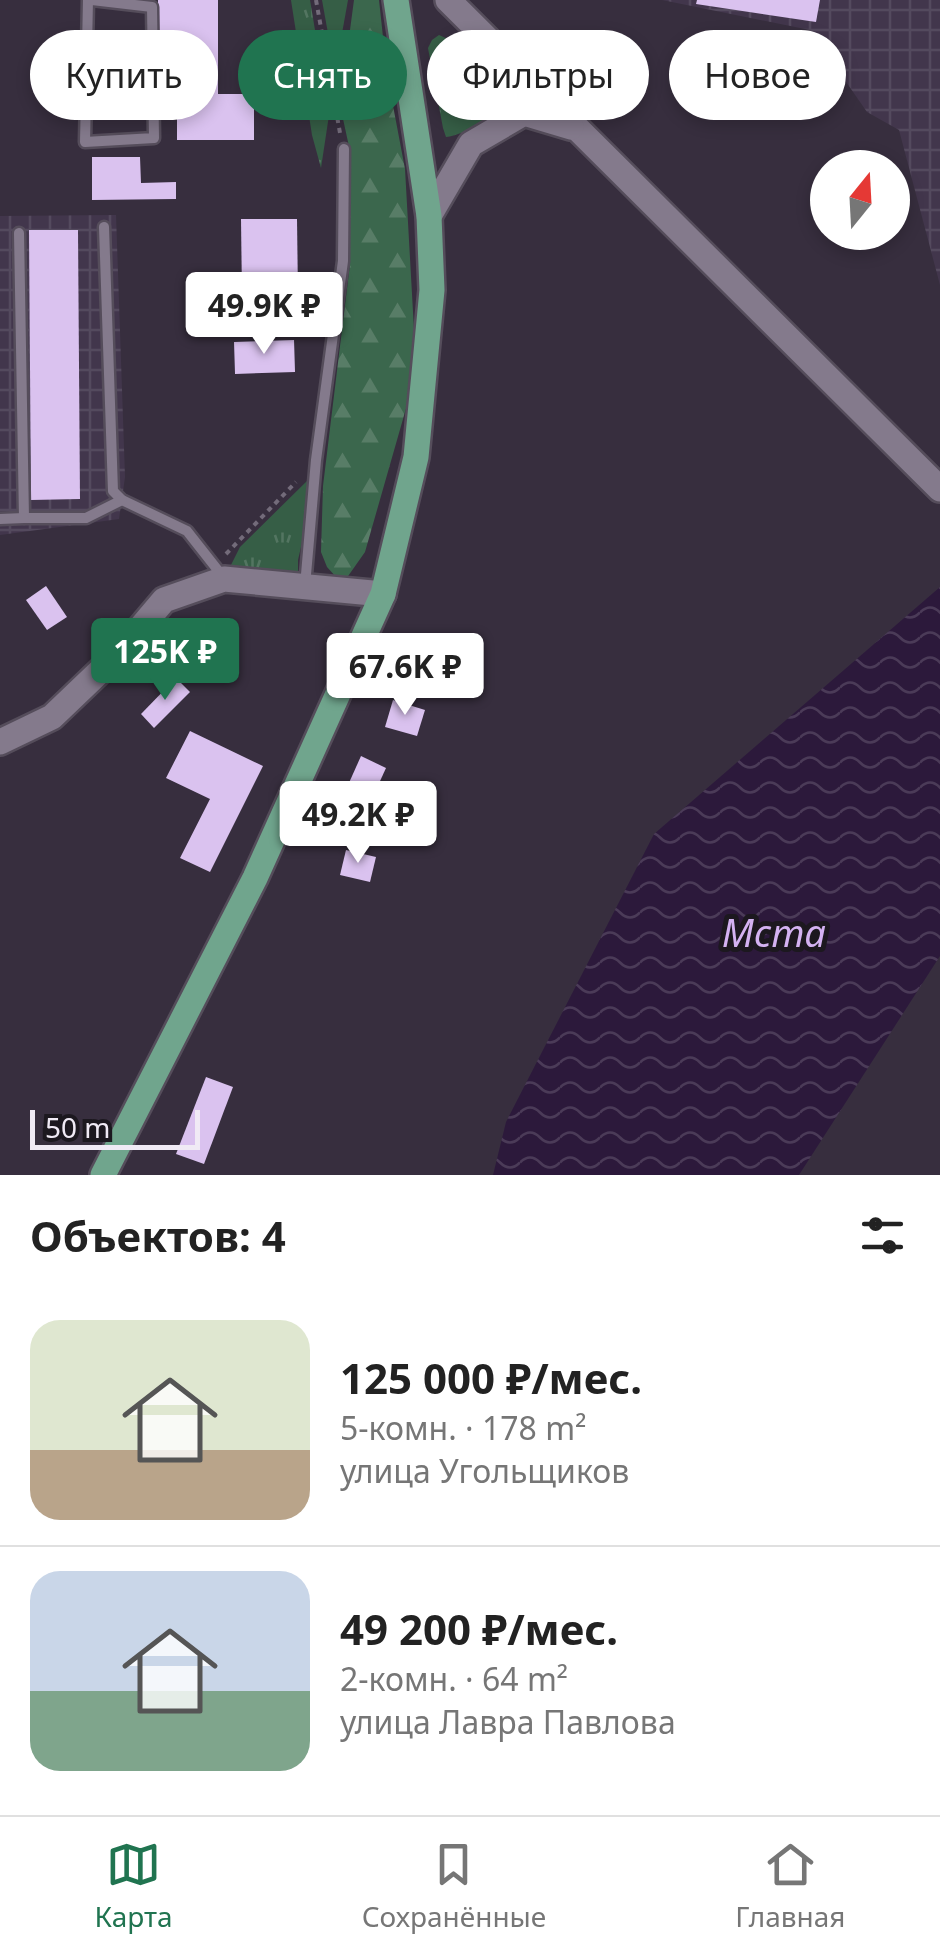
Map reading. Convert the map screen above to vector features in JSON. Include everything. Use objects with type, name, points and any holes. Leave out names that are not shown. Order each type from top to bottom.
[{"type":"main road","points":[[103,1175],[254,878],[382,594],[416,456],[432,290],[429,216],[396,0]]},
{"type":"main road","points":[[448,0],[940,489]]},
{"type":"main road","points":[[429,216],[470,144],[524,113],[578,129]]},
{"type":"main road","points":[[0,742],[52,717],[120,652],[164,600],[224,579],[382,594]]},
{"type":"lane","points":[[90,0],[152,7],[154,138],[86,142],[90,0]]},
{"type":"lane","points":[[305,588],[316,460],[342,261],[344,149]]},
{"type":"lane","points":[[104,227],[113,491],[122,500],[187,531],[224,579]]},
{"type":"lane","points":[[18,233],[24,518]]},
{"type":"lane","points":[[0,519],[86,518],[122,500]]},
{"type":"path","points":[[316,0],[344,149]]},
{"type":"path","points":[[224,579],[220,560],[316,460]]},
{"type":"shaded area","points":[[662,0],[940,0],[940,285],[910,172],[910,150],[904,150],[899,130],[867,112],[846,82],[846,30],[810,30]]},
{"type":"shaded area","points":[[116,215],[125,477],[119,519],[0,535],[0,216]]},
{"type":"green space","points":[[291,0],[310,0],[315,30],[296,30]]},
{"type":"green space","points":[[322,0],[348,0],[343,30],[327,30]]},
{"type":"green space","points":[[354,0],[379,0],[382,30],[350,30]]},
{"type":"green space","points":[[310,120],[328,120],[321,168]]},
{"type":"green space","points":[[343,120],[396,120],[405,169],[414,330],[411,391],[365,552],[346,579],[337,578],[321,552],[323,486],[350,264],[350,151]]},
{"type":"green space","points":[[442,120],[483,120],[446,137]]},
{"type":"green space","points":[[308,480],[298,574],[229,569],[240,547]]},
{"type":"water","name":"Мста","points":[[940,587],[940,956],[799,1175],[493,1175],[506,1122],[654,834]]},
{"type":"building","points":[[158,0],[218,0],[218,30],[158,30]]},
{"type":"building","points":[[697,0],[820,0],[816,22],[696,4]]},
{"type":"building","points":[[218,94],[238,94],[238,120],[254,120],[254,140],[177,140],[177,120],[218,120]]},
{"type":"building","points":[[92,157],[140,157],[141,183],[176,182],[176,199],[92,200]]},
{"type":"building","points":[[241,219],[297,219],[298,295],[242,296]]},
{"type":"building","points":[[29,230],[78,230],[80,499],[31,500]]},
{"type":"building","points":[[294,340],[295,372],[235,374],[234,342]]},
{"type":"building","points":[[46,586],[67,617],[47,630],[26,600]]},
{"type":"building","points":[[176,678],[190,692],[154,728],[141,714]]},
{"type":"building","points":[[393,700],[425,710],[417,736],[385,727]]},
{"type":"building","points":[[190,731],[263,766],[210,872],[180,858],[210,799],[166,778]]},
{"type":"building","points":[[361,756],[386,768],[365,814],[340,803]]},
{"type":"building","points":[[346,850],[376,857],[370,882],[340,875]]},
{"type":"building","points":[[206,1077],[233,1087],[204,1164],[176,1154]]}]
